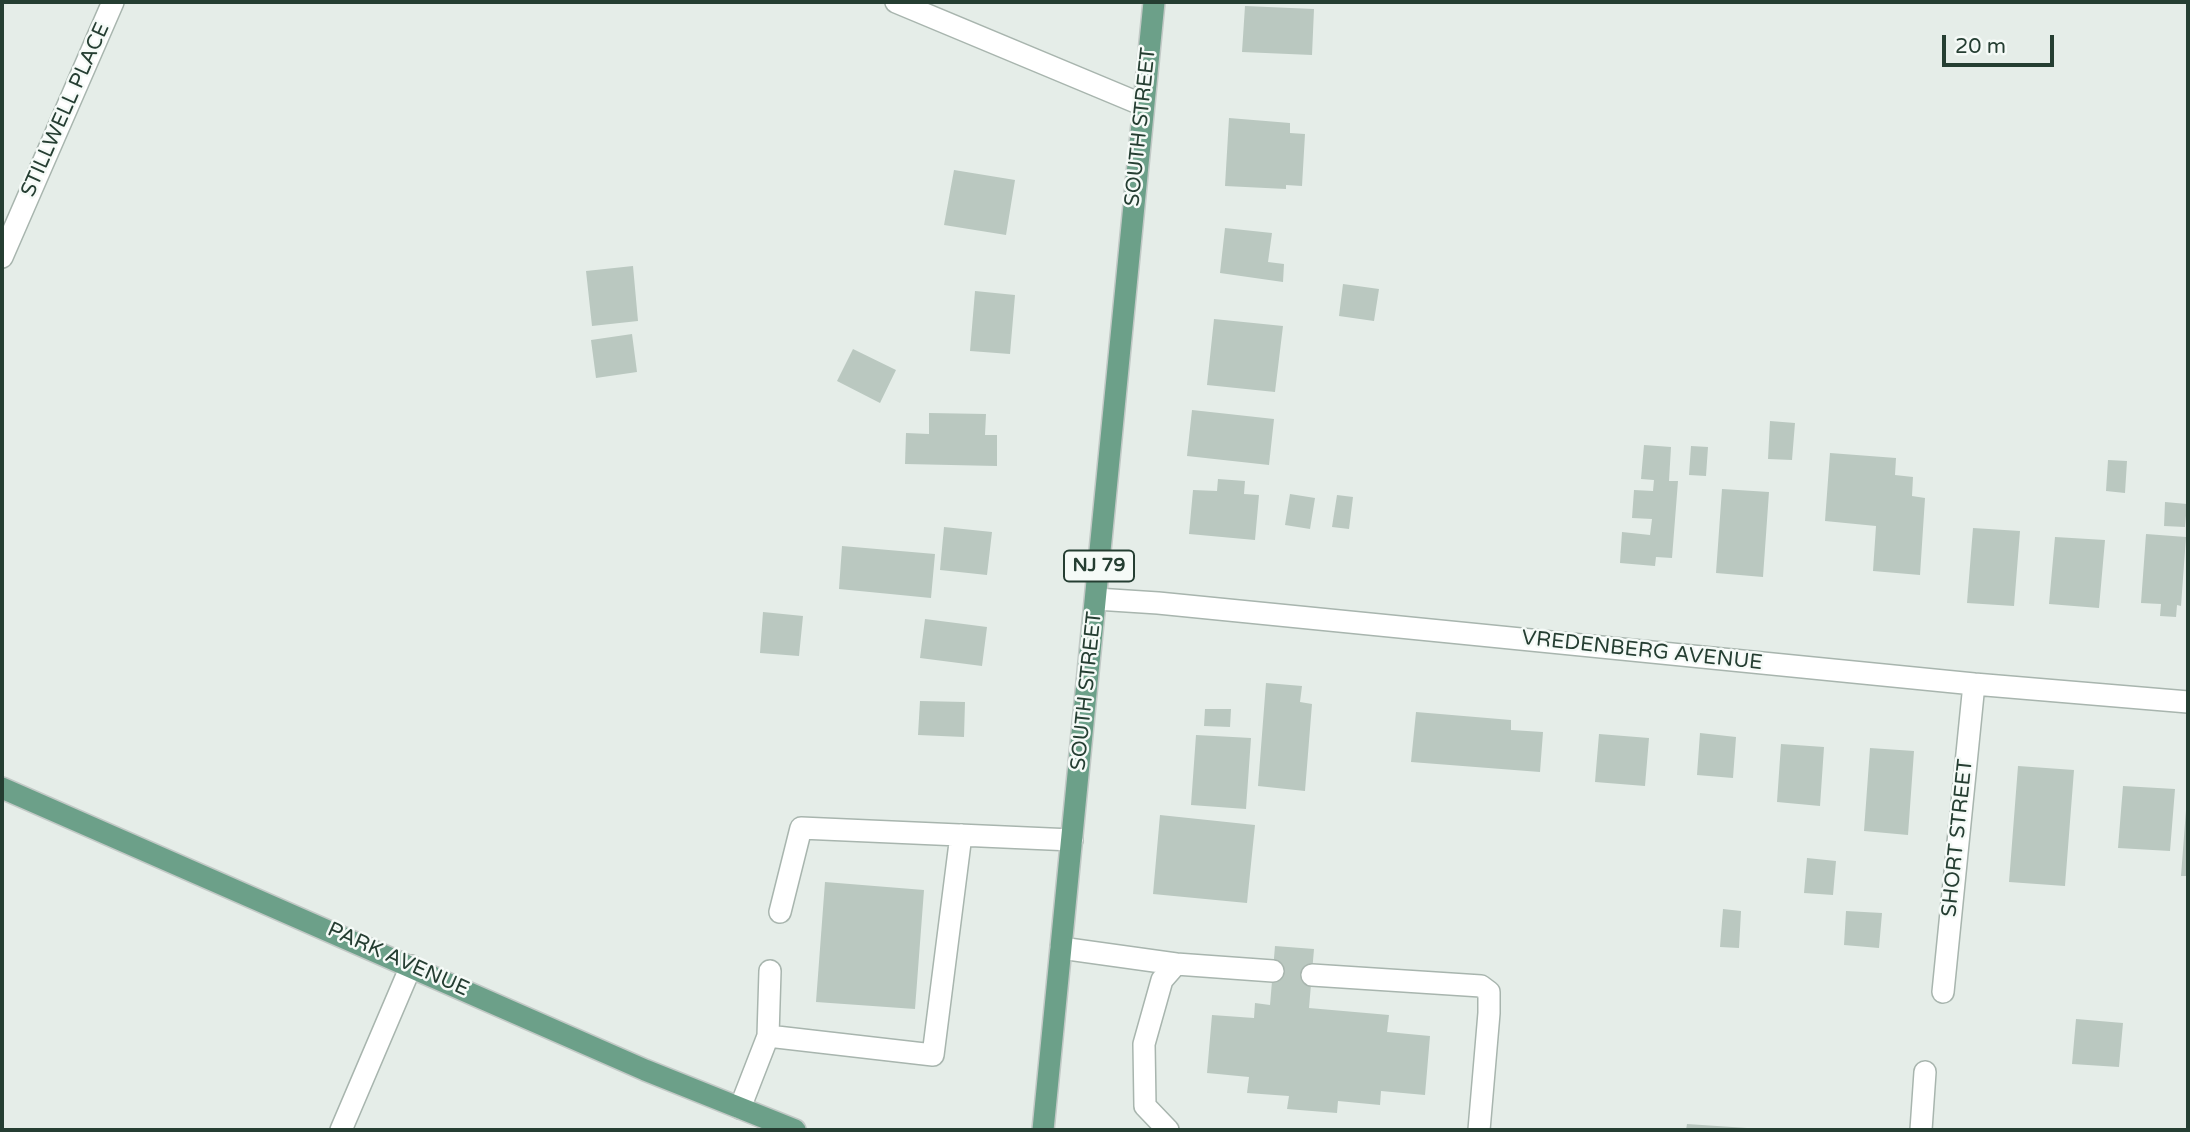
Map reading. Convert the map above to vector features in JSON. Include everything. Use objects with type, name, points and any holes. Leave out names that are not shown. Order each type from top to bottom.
[{"type":"main road","name":"SOUTH STREET","points":[[1043,1130],[1154,2]]},
{"type":"main road","name":"PARK AVENUE","points":[[2,788],[411,965],[645,1070],[796,1130]]},
{"type":"street","name":"STILLWELL PLACE","points":[[2,257],[113,2]]},
{"type":"street","points":[[896,2],[1143,105]]},
{"type":"street","name":"VREDENBERG AVENUE","points":[[1096,599],[1974,684],[2188,702]]},
{"type":"street","name":"SHORT STREET","points":[[1943,992],[1974,684]]},
{"type":"street","points":[[780,912],[801,828],[1072,840]]},
{"type":"street","points":[[768,1036],[933,1055],[961,835]]},
{"type":"street","points":[[1060,948],[1176,964],[1273,971]]},
{"type":"street","points":[[1168,1130],[1145,1106],[1144,1044],[1162,980],[1176,964]]},
{"type":"street","points":[[341,1130],[411,965]]},
{"type":"street","points":[[740,1108],[768,1036],[771,971]]},
{"type":"street","points":[[1312,975],[1481,986],[1489,992],[1479,1130]]},
{"type":"street","points":[[1921,1130],[1925,1072]]},
{"type":"building","points":[[1245,6],[1314,9],[1312,55],[1242,52]]},
{"type":"building","points":[[1229,118],[1290,123],[1290,133],[1305,134],[1302,186],[1286,185],[1286,189],[1225,186]]},
{"type":"building","points":[[954,170],[1015,180],[1006,235],[944,225]]},
{"type":"building","points":[[1225,228],[1272,233],[1268,262],[1284,264],[1283,282],[1220,273]]},
{"type":"building","points":[[633,266],[638,321],[592,326],[586,271]]},
{"type":"building","points":[[1343,284],[1379,289],[1374,321],[1339,316]]},
{"type":"building","points":[[975,291],[1015,295],[1010,354],[970,351]]},
{"type":"building","points":[[1214,319],[1283,326],[1275,392],[1207,385]]},
{"type":"building","points":[[632,334],[637,372],[596,378],[591,340]]},
{"type":"building","points":[[853,349],[896,370],[880,403],[837,381]]},
{"type":"building","points":[[1192,410],[1274,419],[1269,465],[1187,456]]},
{"type":"building","points":[[929,413],[986,414],[985,435],[997,435],[997,466],[905,464],[906,433],[929,434]]},
{"type":"building","points":[[1770,421],[1795,423],[1792,460],[1768,459]]},
{"type":"building","points":[[1644,445],[1671,447],[1669,481],[1678,481],[1672,558],[1656,557],[1655,566],[1620,563],[1622,532],[1650,535],[1652,519],[1632,518],[1634,490],[1653,491],[1654,480],[1641,479]]},
{"type":"building","points":[[1691,446],[1708,447],[1706,476],[1689,475]]},
{"type":"building","points":[[1830,453],[1896,458],[1895,475],[1913,477],[1912,496],[1925,498],[1920,575],[1873,571],[1876,526],[1825,521]]},
{"type":"building","points":[[2108,460],[2127,461],[2125,493],[2106,491]]},
{"type":"building","points":[[1218,479],[1245,481],[1244,494],[1259,495],[1255,540],[1189,534],[1193,490],[1217,491]]},
{"type":"building","points":[[1722,489],[1769,492],[1763,577],[1716,573]]},
{"type":"building","points":[[1290,494],[1315,498],[1310,529],[1285,525]]},
{"type":"building","points":[[1337,495],[1353,497],[1349,529],[1332,527]]},
{"type":"building","points":[[2165,502],[2187,504],[2185,527],[2164,526]]},
{"type":"building","points":[[944,527],[992,532],[987,575],[940,570]]},
{"type":"building","points":[[1973,528],[2020,531],[2014,606],[1967,603]]},
{"type":"building","points":[[2146,534],[2186,537],[2181,606],[2177,605],[2176,617],[2160,616],[2161,604],[2141,603]]},
{"type":"building","points":[[2055,537],[2105,540],[2099,608],[2049,604]]},
{"type":"building","points":[[842,546],[935,554],[931,598],[839,589]]},
{"type":"building","points":[[763,612],[803,616],[799,656],[760,653]]},
{"type":"building","points":[[925,619],[987,627],[982,666],[920,658]]},
{"type":"building","points":[[1266,683],[1302,686],[1300,702],[1312,704],[1305,791],[1258,786]]},
{"type":"building","points":[[920,701],[965,702],[964,737],[918,735]]},
{"type":"building","points":[[1205,709],[1231,709],[1230,727],[1204,726]]},
{"type":"building","points":[[1416,712],[1511,720],[1511,730],[1543,732],[1540,772],[1411,762]]},
{"type":"building","points":[[1700,733],[1736,737],[1733,778],[1697,775]]},
{"type":"building","points":[[1599,734],[1649,738],[1645,786],[1595,782]]},
{"type":"building","points":[[1196,735],[1251,738],[1246,809],[1191,805]]},
{"type":"building","points":[[1781,744],[1824,747],[1820,806],[1777,802]]},
{"type":"building","points":[[1870,748],[1914,751],[1908,835],[1864,831]]},
{"type":"building","points":[[2018,766],[2074,770],[2065,886],[2009,882]]},
{"type":"building","points":[[2123,786],[2175,789],[2170,851],[2118,848]]},
{"type":"building","points":[[2186,810],[2188,876],[2181,876]]},
{"type":"building","points":[[1160,815],[1255,825],[1247,903],[1153,894]]},
{"type":"building","points":[[1807,858],[1836,861],[1833,895],[1804,893]]},
{"type":"building","points":[[825,882],[924,890],[915,1009],[816,1002]]},
{"type":"building","points":[[1723,909],[1741,911],[1739,948],[1720,947]]},
{"type":"building","points":[[1846,911],[1882,913],[1879,948],[1844,945]]},
{"type":"building","points":[[1275,946],[1314,949],[1309,1008],[1389,1015],[1387,1032],[1430,1036],[1425,1095],[1381,1091],[1380,1105],[1338,1101],[1337,1113],[1287,1109],[1289,1096],[1247,1093],[1249,1077],[1207,1073],[1212,1015],[1254,1018],[1255,1003],[1270,1005]]},
{"type":"building","points":[[2076,1019],[2123,1023],[2119,1067],[2072,1064]]},
{"type":"building","points":[[1687,1124],[1747,1128],[1747,1130],[1686,1130]]}]
